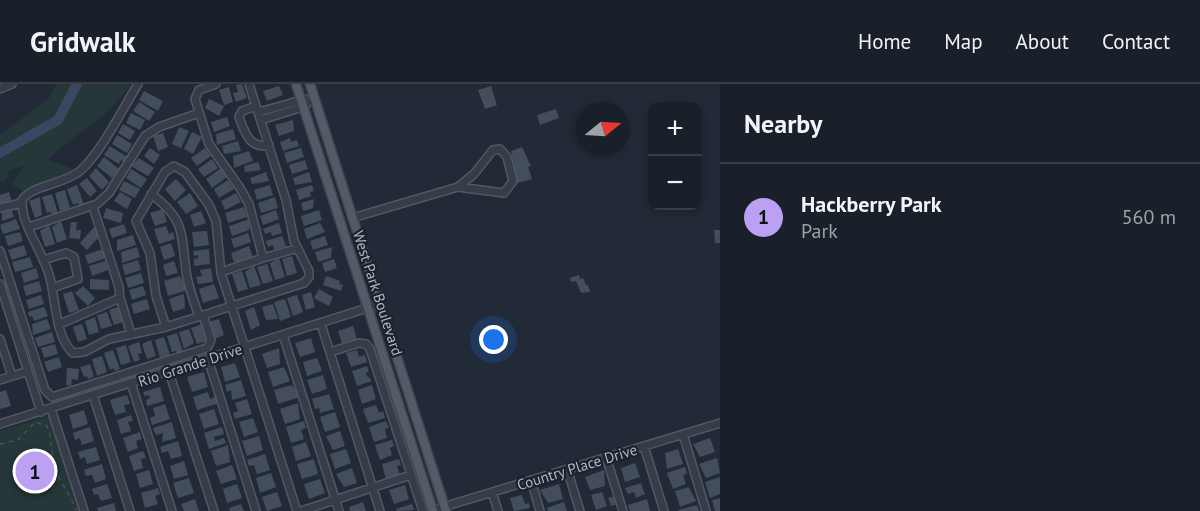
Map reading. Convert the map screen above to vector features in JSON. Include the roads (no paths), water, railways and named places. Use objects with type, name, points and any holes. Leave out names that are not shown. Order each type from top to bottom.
[{"type":"main road","name":"West Park Boulevard","points":[[296,84],[433,511]]},
{"type":"main road","name":"West Park Boulevard","points":[[310,84],[445,509]]},
{"type":"main road","points":[[340,221],[352,218]]},
{"type":"street","points":[[0,89],[12,84]]},
{"type":"street","points":[[0,208],[22,200],[81,171],[138,84]]},
{"type":"street","points":[[216,84],[199,90],[195,94],[199,113],[209,144],[249,204],[263,258]]},
{"type":"street","points":[[22,200],[29,228],[52,288],[68,347],[78,353],[109,339],[166,327],[307,280],[309,271],[298,248],[249,84]]},
{"type":"street","points":[[261,120],[314,99]]},
{"type":"street","points":[[269,145],[262,146],[249,139],[239,117],[242,111],[302,103]]},
{"type":"street","points":[[29,228],[93,207],[109,193],[145,136],[159,127],[199,113]]},
{"type":"street","points":[[352,218],[458,187],[479,169],[493,150],[497,148],[505,154],[513,181],[508,191],[498,194],[458,187]]},
{"type":"street","points":[[166,327],[156,296],[150,253],[136,218],[167,169],[177,166],[185,172],[209,206],[216,221],[221,272],[299,511],[411,475]]},
{"type":"street","points":[[0,251],[45,390],[52,397],[207,348],[211,340],[189,284],[184,239],[179,223],[170,209],[151,194]]},
{"type":"street","points":[[93,207],[131,334]]},
{"type":"street","points":[[221,272],[298,248]]},
{"type":"street","points":[[43,260],[66,253],[74,257],[78,279],[52,288]]},
{"type":"street","points":[[0,284],[41,412]]},
{"type":"street","points":[[60,324],[120,298]]},
{"type":"street","name":"Rio Grande Drive","points":[[0,424],[380,304]]},
{"type":"street","points":[[321,324],[380,511]]},
{"type":"street","points":[[283,335],[339,511]]},
{"type":"street","points":[[0,339],[12,376]]},
{"type":"street","points":[[330,352],[359,343],[366,344],[370,349],[423,511]]},
{"type":"street","points":[[208,359],[256,511]]},
{"type":"street","points":[[0,380],[28,371]]},
{"type":"street","points":[[169,372],[214,511]]},
{"type":"street","points":[[131,383],[172,511]]},
{"type":"street","points":[[93,395],[130,511]]},
{"type":"street","points":[[51,409],[84,511]]},
{"type":"street","name":"Country Place Drive","points":[[433,511],[720,424]]},
{"type":"street","points":[[683,434],[706,511]]},
{"type":"street","points":[[644,446],[664,511]]},
{"type":"street","points":[[606,458],[623,511]]},
{"type":"street","points":[[567,470],[580,511]]},
{"type":"street","points":[[531,480],[540,511]]},
{"type":"street","points":[[492,492],[498,511]]},
{"type":"waterway","points":[[0,153],[58,120],[77,84]]},
{"type":"place","name":"Hackberry Park","points":[[35,471]]}]
